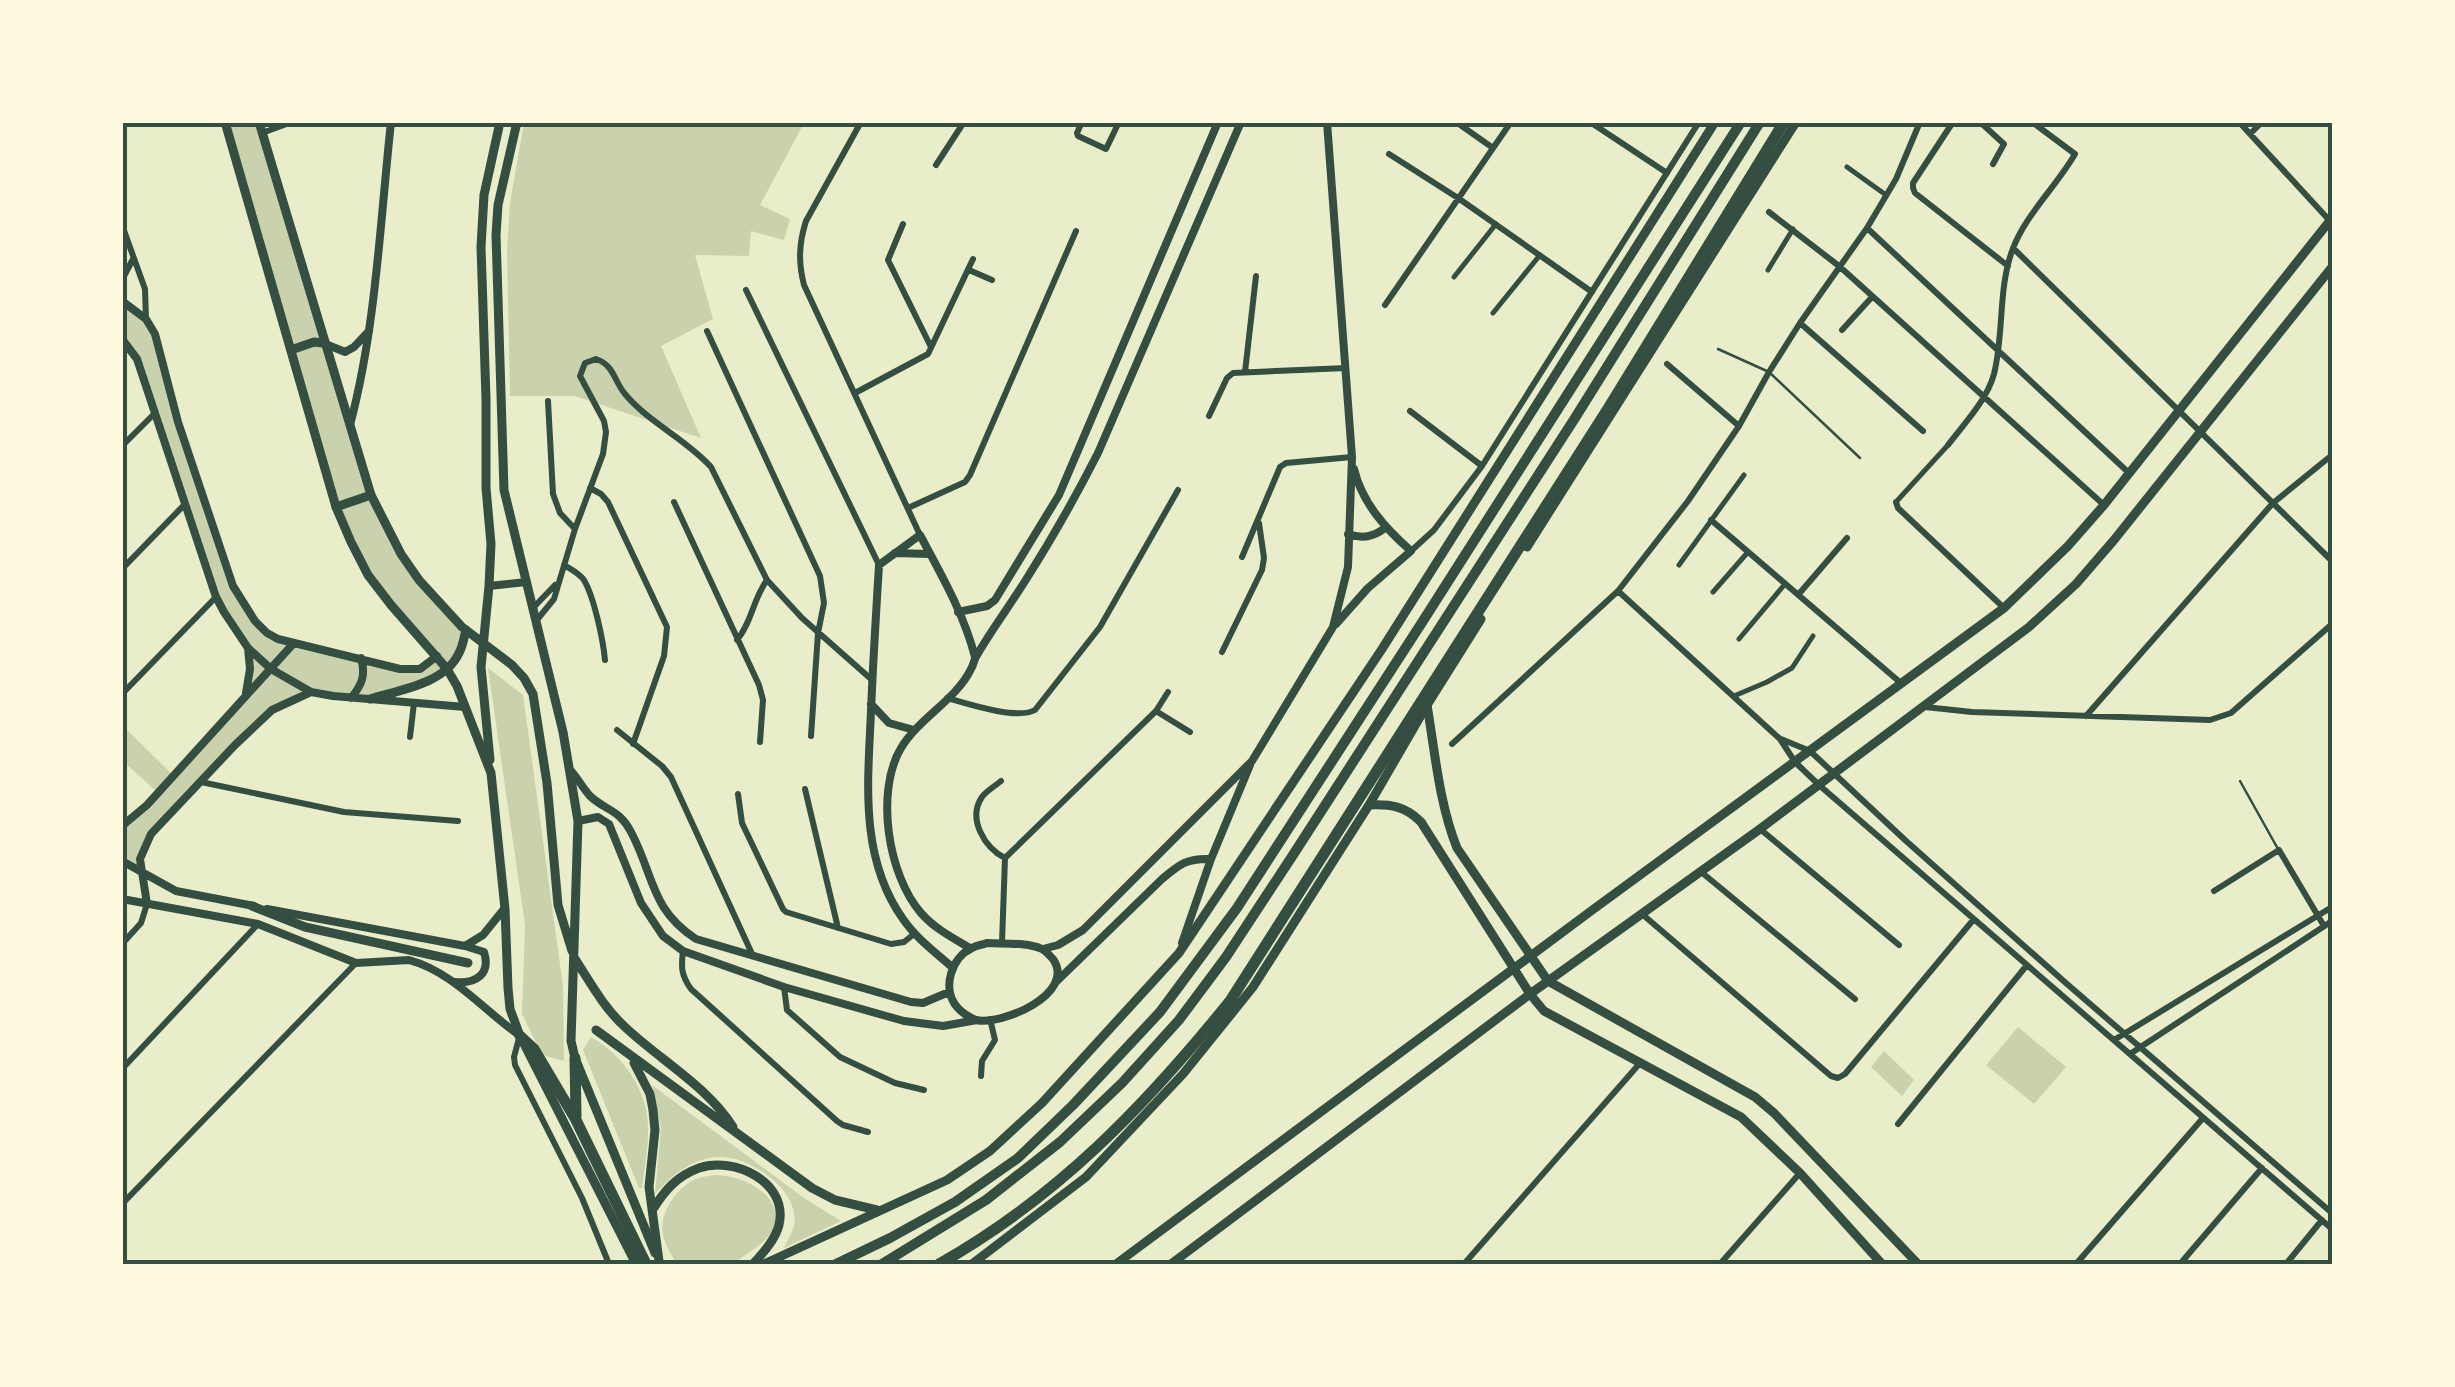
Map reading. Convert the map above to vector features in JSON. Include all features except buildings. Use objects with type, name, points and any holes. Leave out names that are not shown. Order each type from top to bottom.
[{"type":"highway","points":[[836,1264],[955,1202],[1018,1158],[1074,1105],[1160,1012],[1246,894],[1422,624],[1740,122]]},
{"type":"highway","points":[[882,1264],[986,1200],[1060,1142],[1122,1083],[1179,1020],[1293,855],[1575,418],[1760,122]]},
{"type":"highway","points":[[939,1264],[1008,1220],[1086,1159],[1141,1105],[1230,1001],[1609,407],[1784,122]]},
{"type":"highway","points":[[520,1036],[534,1049],[655,1263]]},
{"type":"highway","points":[[575,1058],[576,1120]]},
{"type":"main road","points":[[225,122],[336,507],[368,575],[448,669],[491,773]]},
{"type":"main road","points":[[500,122],[484,194],[481,247],[486,488],[491,544],[482,689],[505,909],[510,1010],[636,1264]]},
{"type":"main road","points":[[517,122],[498,206],[496,234],[504,490],[563,732],[578,821],[571,1040],[655,1263]]},
{"type":"main road","points":[[764,1264],[948,1180],[990,1151],[1042,1104],[1179,953],[1382,649],[1715,122]]},
{"type":"main road","points":[[972,1264],[1086,1177],[1183,1074],[1253,987],[1370,805],[1427,704],[1796,122]]},
{"type":"main road","points":[[261,128],[370,495],[401,554],[420,580],[466,630],[512,665],[533,694],[547,784],[558,905],[574,958],[623,1025],[717,1105],[737,1133]]},
{"type":"main road","points":[[1116,1264],[2004,608],[2104,505],[2331,220]]},
{"type":"main road","points":[[1172,1264],[1530,994],[2029,628],[2076,584],[2332,267]]},
{"type":"main road","points":[[291,350],[324,342]]},
{"type":"main road","points":[[336,507],[370,495]]},
{"type":"main road","points":[[370,699],[416,686],[448,669],[459,655],[466,630]]},
{"type":"main road","points":[[1427,704],[1443,802],[1456,848],[1548,981],[1755,1097],[1774,1112],[1918,1264]]},
{"type":"main road","points":[[1370,805],[1400,806],[1421,822],[1536,1004],[1550,1016],[1741,1118],[1800,1172],[1882,1264]]},
{"type":"main road","points":[[252,906],[305,928],[468,962]]},
{"type":"main road","points":[[596,1030],[825,1195],[880,1210]]},
{"type":"main road","points":[[630,1056],[653,1110],[655,1130],[649,1187],[655,1263]]},
{"type":"main road","points":[[653,1209],[670,1185],[701,1167],[719,1164],[754,1175],[777,1199],[780,1214],[770,1243],[753,1264]]},
{"type":"street","points":[[261,128],[292,122]]},
{"type":"street","points":[[350,427],[369,331],[391,122]]},
{"type":"street","points":[[861,122],[806,221],[799,251],[800,268],[804,285],[970,638],[975,657]]},
{"type":"street","points":[[936,165],[964,122]]},
{"type":"street","points":[[1082,122],[1078,136],[1106,148],[1119,122]]},
{"type":"street","points":[[958,612],[988,606],[995,600],[1059,495],[1218,122]]},
{"type":"street","points":[[970,948],[924,917],[904,889],[888,827],[888,778],[914,730],[972,669],[975,657],[1072,503],[1098,453],[1241,122]]},
{"type":"street","points":[[1327,122],[1352,457],[1345,586],[1333,627]]},
{"type":"street","points":[[1456,122],[1494,148]]},
{"type":"street","points":[[1386,305],[1511,122]]},
{"type":"street","points":[[1179,953],[1211,859],[1252,761],[1333,627],[1368,588],[1434,530],[1482,466],[1699,122]]},
{"type":"street","points":[[1452,744],[1618,591],[1688,500],[1740,426],[1800,323],[1867,228],[1896,180],[1920,122]]},
{"type":"street","points":[[1952,122],[1912,188],[2008,266]]},
{"type":"street","points":[[1980,122],[2004,144],[1993,164]]},
{"type":"street","points":[[2004,608],[1896,502],[1948,445],[1984,396],[1994,376],[2013,248],[2076,154],[2032,122]]},
{"type":"street","points":[[2240,122],[2331,220]]},
{"type":"street","points":[[2250,134],[2262,122]]},
{"type":"street","points":[[1596,124],[1667,173]]},
{"type":"street","points":[[1390,154],[1592,292]]},
{"type":"street","points":[[1847,167],[1886,195]]},
{"type":"street","points":[[1769,212],[1839,266],[2104,505]]},
{"type":"street","points":[[903,224],[888,260],[932,348]]},
{"type":"street","points":[[1454,277],[1496,224]]},
{"type":"street","points":[[122,225],[145,289],[146,319]]},
{"type":"street","points":[[1867,228],[2130,474]]},
{"type":"street","points":[[1768,270],[1793,229]]},
{"type":"street","points":[[908,508],[965,482],[970,475],[1076,231]]},
{"type":"street","points":[[2013,248],[2332,561]]},
{"type":"street","points":[[1492,313],[1540,255]]},
{"type":"street","points":[[122,280],[133,257]]},
{"type":"street","points":[[856,393],[922,359],[932,348],[972,259]]},
{"type":"street","points":[[968,270],[992,280]]},
{"type":"street","points":[[1246,372],[1256,276]]},
{"type":"street","points":[[746,290],[879,565],[871,678],[868,821],[888,894],[914,934],[952,967]]},
{"type":"street","points":[[1842,330],[1872,297]]},
{"type":"street","points":[[122,301],[146,319],[155,334],[178,422],[233,586],[254,621],[267,633],[293,644],[400,669],[420,668],[437,656]]},
{"type":"street","points":[[1800,323],[1923,431]]},
{"type":"street","points":[[706,330],[820,576],[824,603],[810,736]]},
{"type":"street","points":[[324,342],[345,352],[369,331]]},
{"type":"street","points":[[122,339],[137,360],[216,597],[248,648],[271,669],[311,692],[465,707]]},
{"type":"street","points":[[137,360],[161,352]]},
{"type":"street","points":[[536,622],[554,599],[603,454],[606,432],[600,410],[580,376],[585,363],[596,359],[610,368],[628,397],[711,467],[767,580],[818,633],[871,678]]},
{"type":"street","points":[[1667,364],[1740,426]]},
{"type":"street","points":[[1209,416],[1230,374],[1346,368]]},
{"type":"street","points":[[548,401],[553,494],[560,513],[575,530]]},
{"type":"street","points":[[1410,411],[1482,466]]},
{"type":"street","points":[[122,446],[155,413]]},
{"type":"street","points":[[2085,717],[2273,503],[2332,456]]},
{"type":"street","points":[[1242,557],[1278,473],[1286,463],[1352,457]]},
{"type":"street","points":[[1352,457],[1362,490],[1385,528],[1410,551]]},
{"type":"street","points":[[1679,565],[1744,476]]},
{"type":"street","points":[[590,488],[608,502],[667,626],[664,656],[634,744]]},
{"type":"street","points":[[947,698],[1026,714],[1035,710],[1100,627],[1178,490]]},
{"type":"street","points":[[674,502],[761,693],[760,742]]},
{"type":"street","points":[[122,569],[184,504]]},
{"type":"street","points":[[1711,520],[1902,684]]},
{"type":"street","points":[[1222,652],[1262,570],[1258,521]]},
{"type":"street","points":[[1348,534],[1366,537],[1385,528]]},
{"type":"street","points":[[879,565],[920,535]]},
{"type":"street","points":[[1798,595],[1847,538]]},
{"type":"street","points":[[1713,592],[1748,552]]},
{"type":"street","points":[[895,553],[930,554]]},
{"type":"street","points":[[564,565],[585,582],[605,660]]},
{"type":"street","points":[[532,609],[559,580]]},
{"type":"street","points":[[737,640],[767,580]]},
{"type":"street","points":[[489,586],[526,582]]},
{"type":"street","points":[[1739,639],[1785,584]]},
{"type":"street","points":[[1618,591],[1780,739],[1795,762],[1818,784],[2332,1229]]},
{"type":"street","points":[[122,694],[216,597]]},
{"type":"street","points":[[1924,706],[2085,717],[2221,718],[2332,624]]},
{"type":"street","points":[[1734,696],[1792,668],[1813,636]]},
{"type":"street","points":[[122,826],[146,806],[293,644]]},
{"type":"street","points":[[246,693],[248,648]]},
{"type":"street","points":[[351,698],[364,676],[361,658]]},
{"type":"street","points":[[122,944],[141,922],[147,904],[140,858],[151,834],[276,708],[311,692]]},
{"type":"street","points":[[1002,944],[1005,858],[1156,710],[1168,692]]},
{"type":"street","points":[[410,737],[414,702]]},
{"type":"street","points":[[871,704],[889,723],[914,730]]},
{"type":"street","points":[[1156,710],[1190,732]]},
{"type":"street","points":[[617,730],[662,766],[679,790],[753,957]]},
{"type":"street","points":[[1780,739],[1810,751],[2067,984],[2332,1213]]},
{"type":"street","points":[[977,1020],[957,1008],[949,992],[952,967],[970,948],[987,943],[1043,949],[1058,946],[1083,930],[1252,761]]},
{"type":"street","points":[[570,769],[590,795],[617,813],[631,832],[653,890],[670,918],[696,939],[911,1002],[923,1004],[949,992]]},
{"type":"street","points":[[1000,781],[981,798],[978,815],[984,842],[1005,858]]},
{"type":"street","points":[[201,782],[344,812],[458,821]]},
{"type":"street","points":[[805,789],[838,930]]},
{"type":"street","points":[[738,794],[742,822],[783,909],[838,930],[891,944],[904,942],[914,934]]},
{"type":"street","points":[[598,818],[600,804]]},
{"type":"street","points":[[578,821],[598,818],[609,824],[641,903],[663,936],[683,951],[784,987],[925,1025],[990,1019],[1035,1004],[1177,866],[1186,860],[1211,859]]},
{"type":"street","points":[[1760,829],[1900,945]]},
{"type":"street","points":[[2214,891],[2279,850],[2324,926]]},
{"type":"street","points":[[122,861],[188,894],[484,952],[486,968],[482,974],[471,982],[455,982]]},
{"type":"street","points":[[1700,871],[1855,999]]},
{"type":"street","points":[[122,899],[258,924],[356,962],[408,960],[455,982],[520,1036],[515,1064],[582,1198],[609,1264]]},
{"type":"street","points":[[2114,1040],[2332,907]]},
{"type":"street","points":[[466,946],[483,935],[505,909]]},
{"type":"street","points":[[1642,914],[1838,1078],[1974,919]]},
{"type":"street","points":[[2130,1054],[2332,921]]},
{"type":"street","points":[[122,1069],[258,924]]},
{"type":"street","points":[[1043,949],[1056,966],[1056,982]]},
{"type":"street","points":[[683,951],[681,970],[691,988],[838,1121],[868,1132]]},
{"type":"street","points":[[122,1204],[356,962]]},
{"type":"street","points":[[1898,1124],[2027,965]]},
{"type":"street","points":[[784,987],[787,1010],[840,1058],[896,1083],[924,1090]]},
{"type":"street","points":[[981,1076],[983,1058],[995,1040],[990,1019]]},
{"type":"street","points":[[1464,1264],[1640,1062]]},
{"type":"street","points":[[2076,1264],[2204,1118]]},
{"type":"street","points":[[2180,1264],[2262,1168]]},
{"type":"street","points":[[1720,1264],[1800,1172]]},
{"type":"street","points":[[2286,1264],[2322,1220]]},
{"type":"lane","points":[[1718,348],[1769,372],[1860,458]]},
{"type":"lane","points":[[2240,781],[2279,850]]},
{"type":"green space","points":[[226,123],[257,123],[385,530],[464,630],[462,642],[447,667],[371,578],[337,506]]},
{"type":"green space","points":[[524,123],[804,123],[760,205],[790,219],[784,240],[751,231],[749,256],[695,255],[713,319],[661,346],[701,438],[575,396],[510,396],[507,251],[510,203]]},
{"type":"green space","points":[[122,303],[146,320],[160,353],[232,587],[266,634],[360,660],[363,676],[350,696],[312,691],[289,679],[249,647],[217,596],[138,359],[123,338]]},
{"type":"green space","points":[[249,650],[310,692],[275,707],[151,834],[140,872],[123,860],[123,827],[158,793],[123,761],[123,726],[173,775],[247,694]]},
{"type":"green space","points":[[436,657],[446,669],[426,680],[388,693],[352,697],[358,690],[362,659],[419,669]]},
{"type":"green space","points":[[488,668],[523,695],[563,986],[564,1061],[542,1055],[522,1014],[525,925]]},
{"type":"green space","points":[[2018,1027],[2066,1067],[2034,1104],[1986,1065]]},
{"type":"green space","points":[[591,1037],[625,1065],[645,1104],[648,1140],[642,1188],[583,1050]]},
{"type":"green space","points":[[1884,1051],[1914,1080],[1902,1096],[1871,1067]]},
{"type":"green space","points":[[652,1085],[841,1221],[784,1248],[794,1226],[794,1213],[782,1189],[747,1163],[722,1157],[685,1168],[655,1194],[661,1128]]},
{"type":"green space","points":[[715,1175],[732,1177],[761,1191],[771,1201],[774,1225],[767,1238],[734,1262],[712,1266],[676,1264],[663,1235],[667,1209],[684,1186]]}]
